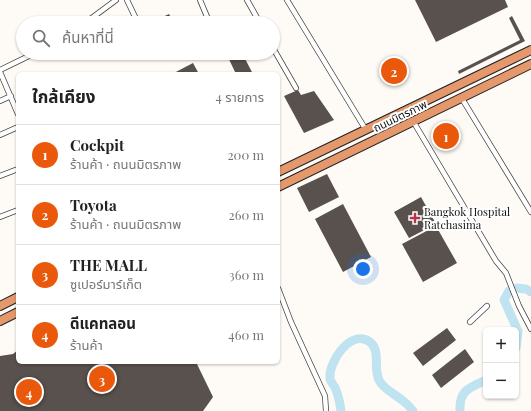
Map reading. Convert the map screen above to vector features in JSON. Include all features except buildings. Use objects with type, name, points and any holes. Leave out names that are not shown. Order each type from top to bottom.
[{"type":"highway","name":"ถนนมิตรภาพ","points":[[280,171],[531,50]]},
{"type":"highway","name":"ถนนมิตรภาพ","points":[[280,185],[531,64]]},
{"type":"highway","points":[[366,130],[371,142]]},
{"type":"highway","points":[[0,306],[16,298]]},
{"type":"highway","points":[[0,321],[16,313]]},
{"type":"street","points":[[94,16],[116,0]]},
{"type":"street","points":[[127,0],[135,16]]},
{"type":"street","points":[[200,0],[207,16]]},
{"type":"street","points":[[247,0],[256,16]]},
{"type":"street","points":[[287,0],[366,130]]},
{"type":"street","points":[[16,110],[0,71],[21,60]]},
{"type":"street","points":[[280,60],[296,88]]},
{"type":"street","points":[[0,101],[10,96]]},
{"type":"street","points":[[461,98],[531,212]]},
{"type":"street","points":[[413,121],[496,260],[506,273],[519,306],[531,329]]},
{"type":"street","points":[[0,135],[16,129]]},
{"type":"street","points":[[0,176],[16,170]]},
{"type":"street","points":[[0,217],[16,211]]},
{"type":"street","points":[[280,293],[291,322],[325,396],[326,411]]},
{"type":"street","points":[[470,322],[488,306]]},
{"type":"waterway","points":[[517,288],[526,289],[531,292]]},
{"type":"waterway","points":[[509,291],[504,300],[516,327]]},
{"type":"waterway","points":[[341,411],[335,387],[330,379],[330,372],[342,349],[355,339],[363,339],[370,342],[375,350],[377,375],[379,380],[386,389],[405,402],[413,411]]},
{"type":"waterway","points":[[460,411],[461,398],[463,394],[470,388],[483,382]]},
{"type":"place","name":"Toyota","points":[[394,71]]},
{"type":"place","name":"Cockpit","points":[[446,136]]},
{"type":"place","name":"Bangkok Hospital Ratchasima","points":[[415,218]]},
{"type":"place","name":"THE MALL","points":[[102,379]]},
{"type":"place","name":"ดีแคทลอน","points":[[29,392]]}]
